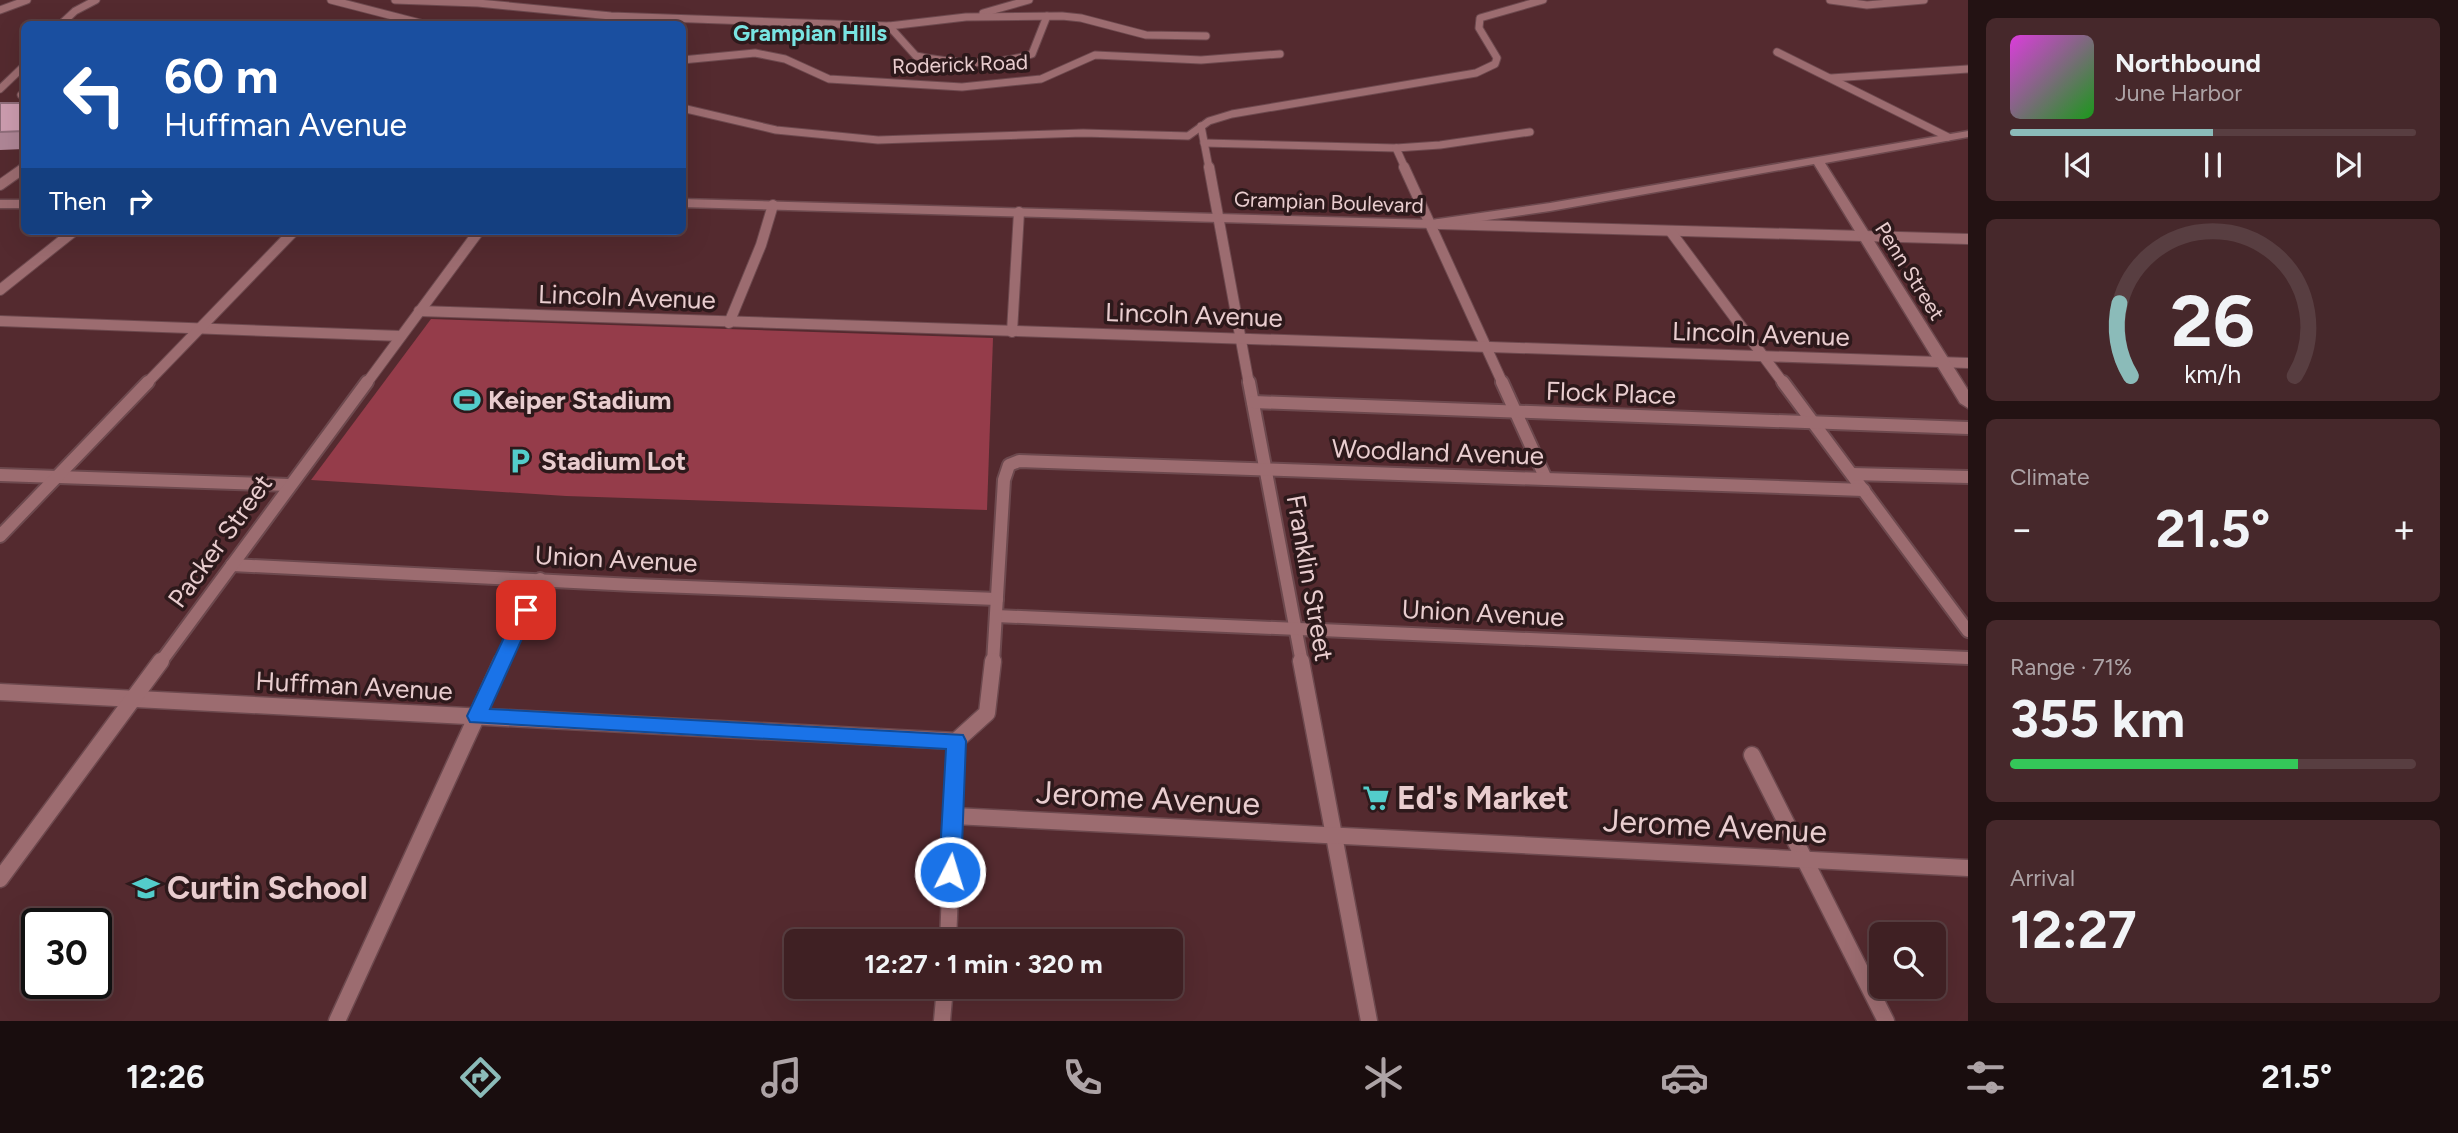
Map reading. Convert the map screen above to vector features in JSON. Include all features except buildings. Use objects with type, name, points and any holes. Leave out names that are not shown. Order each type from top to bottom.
[{"type":"street","points":[[0,10],[27,0]]},
{"type":"street","points":[[64,21],[75,11],[96,0]]},
{"type":"street","points":[[331,0],[412,21]]},
{"type":"street","points":[[395,0],[478,3],[637,18],[889,26],[966,17],[1048,16],[1081,18],[1146,35],[1206,36]]},
{"type":"street","points":[[966,17],[1029,0]]},
{"type":"street","points":[[686,109],[776,130],[878,140],[1083,133],[1188,136],[1220,117],[1249,110],[1448,79],[1483,71],[1495,64],[1497,58],[1479,28],[1480,18],[1543,0]]},
{"type":"street","points":[[1829,0],[1867,5],[1924,0]]},
{"type":"street","points":[[889,26],[916,57],[987,61],[1020,58],[1032,54],[1037,46],[1040,28],[1048,16]]},
{"type":"street","points":[[1777,52],[1948,138]]},
{"type":"street","name":"Roderick Road","points":[[686,60],[766,54],[780,57],[815,76],[829,79],[949,85],[1038,79],[1058,73],[1081,59],[1095,55],[1188,60],[1280,54]]},
{"type":"street","points":[[0,89],[21,69]]},
{"type":"street","points":[[1831,78],[1968,69]]},
{"type":"street","name":"Franklin Street","points":[[1201,126],[1369,1021]]},
{"type":"street","points":[[1204,143],[1396,148],[1440,145],[1530,132]]},
{"type":"street","name":"Grampian Boulevard","points":[[686,203],[1431,224],[1539,209],[1968,134]]},
{"type":"street","points":[[1396,148],[1545,479]]},
{"type":"street","name":"Penn Street","points":[[1817,160],[1968,403]]},
{"type":"street","points":[[0,185],[21,170]]},
{"type":"street","points":[[0,204],[21,204]]},
{"type":"street","points":[[729,323],[761,245],[773,205]]},
{"type":"street","points":[[1012,332],[1019,212]]},
{"type":"street","points":[[1431,224],[1968,239]]},
{"type":"street","points":[[1671,232],[1968,631]]},
{"type":"street","points":[[0,290],[69,235]]},
{"type":"street","points":[[0,536],[290,235]]},
{"type":"street","name":"Packer Street","points":[[0,879],[476,235]]},
{"type":"street","name":"Lincoln Avenue","points":[[419,311],[1968,363]]},
{"type":"street","points":[[0,321],[401,336]]},
{"type":"street","name":"Flock Place","points":[[1253,402],[1968,428]]},
{"type":"street","name":"Woodland Avenue","points":[[998,598],[1004,480],[1012,463],[1032,460],[1864,490]]},
{"type":"street","points":[[1852,474],[1968,477]]},
{"type":"street","points":[[0,475],[289,485]]},
{"type":"street","name":"Union Avenue","points":[[232,565],[998,598]]},
{"type":"street","points":[[337,1021],[540,579]]},
{"type":"street","points":[[948,929],[956,741],[987,713],[990,704],[998,598]]},
{"type":"street","name":"Union Avenue","points":[[996,616],[1968,658]]},
{"type":"street","name":"Huffman Avenue","points":[[0,692],[956,741]]},
{"type":"street","points":[[1752,755],[1886,1021]]},
{"type":"street","name":"Jerome Avenue","points":[[954,816],[1968,869]]},
{"type":"street","points":[[942,1021],[944,999]]},
{"type":"shaded area","points":[[431,319],[993,338],[987,510],[566,496],[311,480]]},
{"type":"place","name":"Keiper Stadium","points":[[467,400]]},
{"type":"place","name":"Stadium Lot","points":[[520,461]]},
{"type":"place","name":"Ed's Market","points":[[1376,798]]},
{"type":"place","name":"Curtin School","points":[[146,888]]},
{"type":"district","name":"Grampian Hills","points":[[810,33]]},
{"type":"route","points":[[526,610],[477,716],[956,741],[957,767],[950,872]]}]
